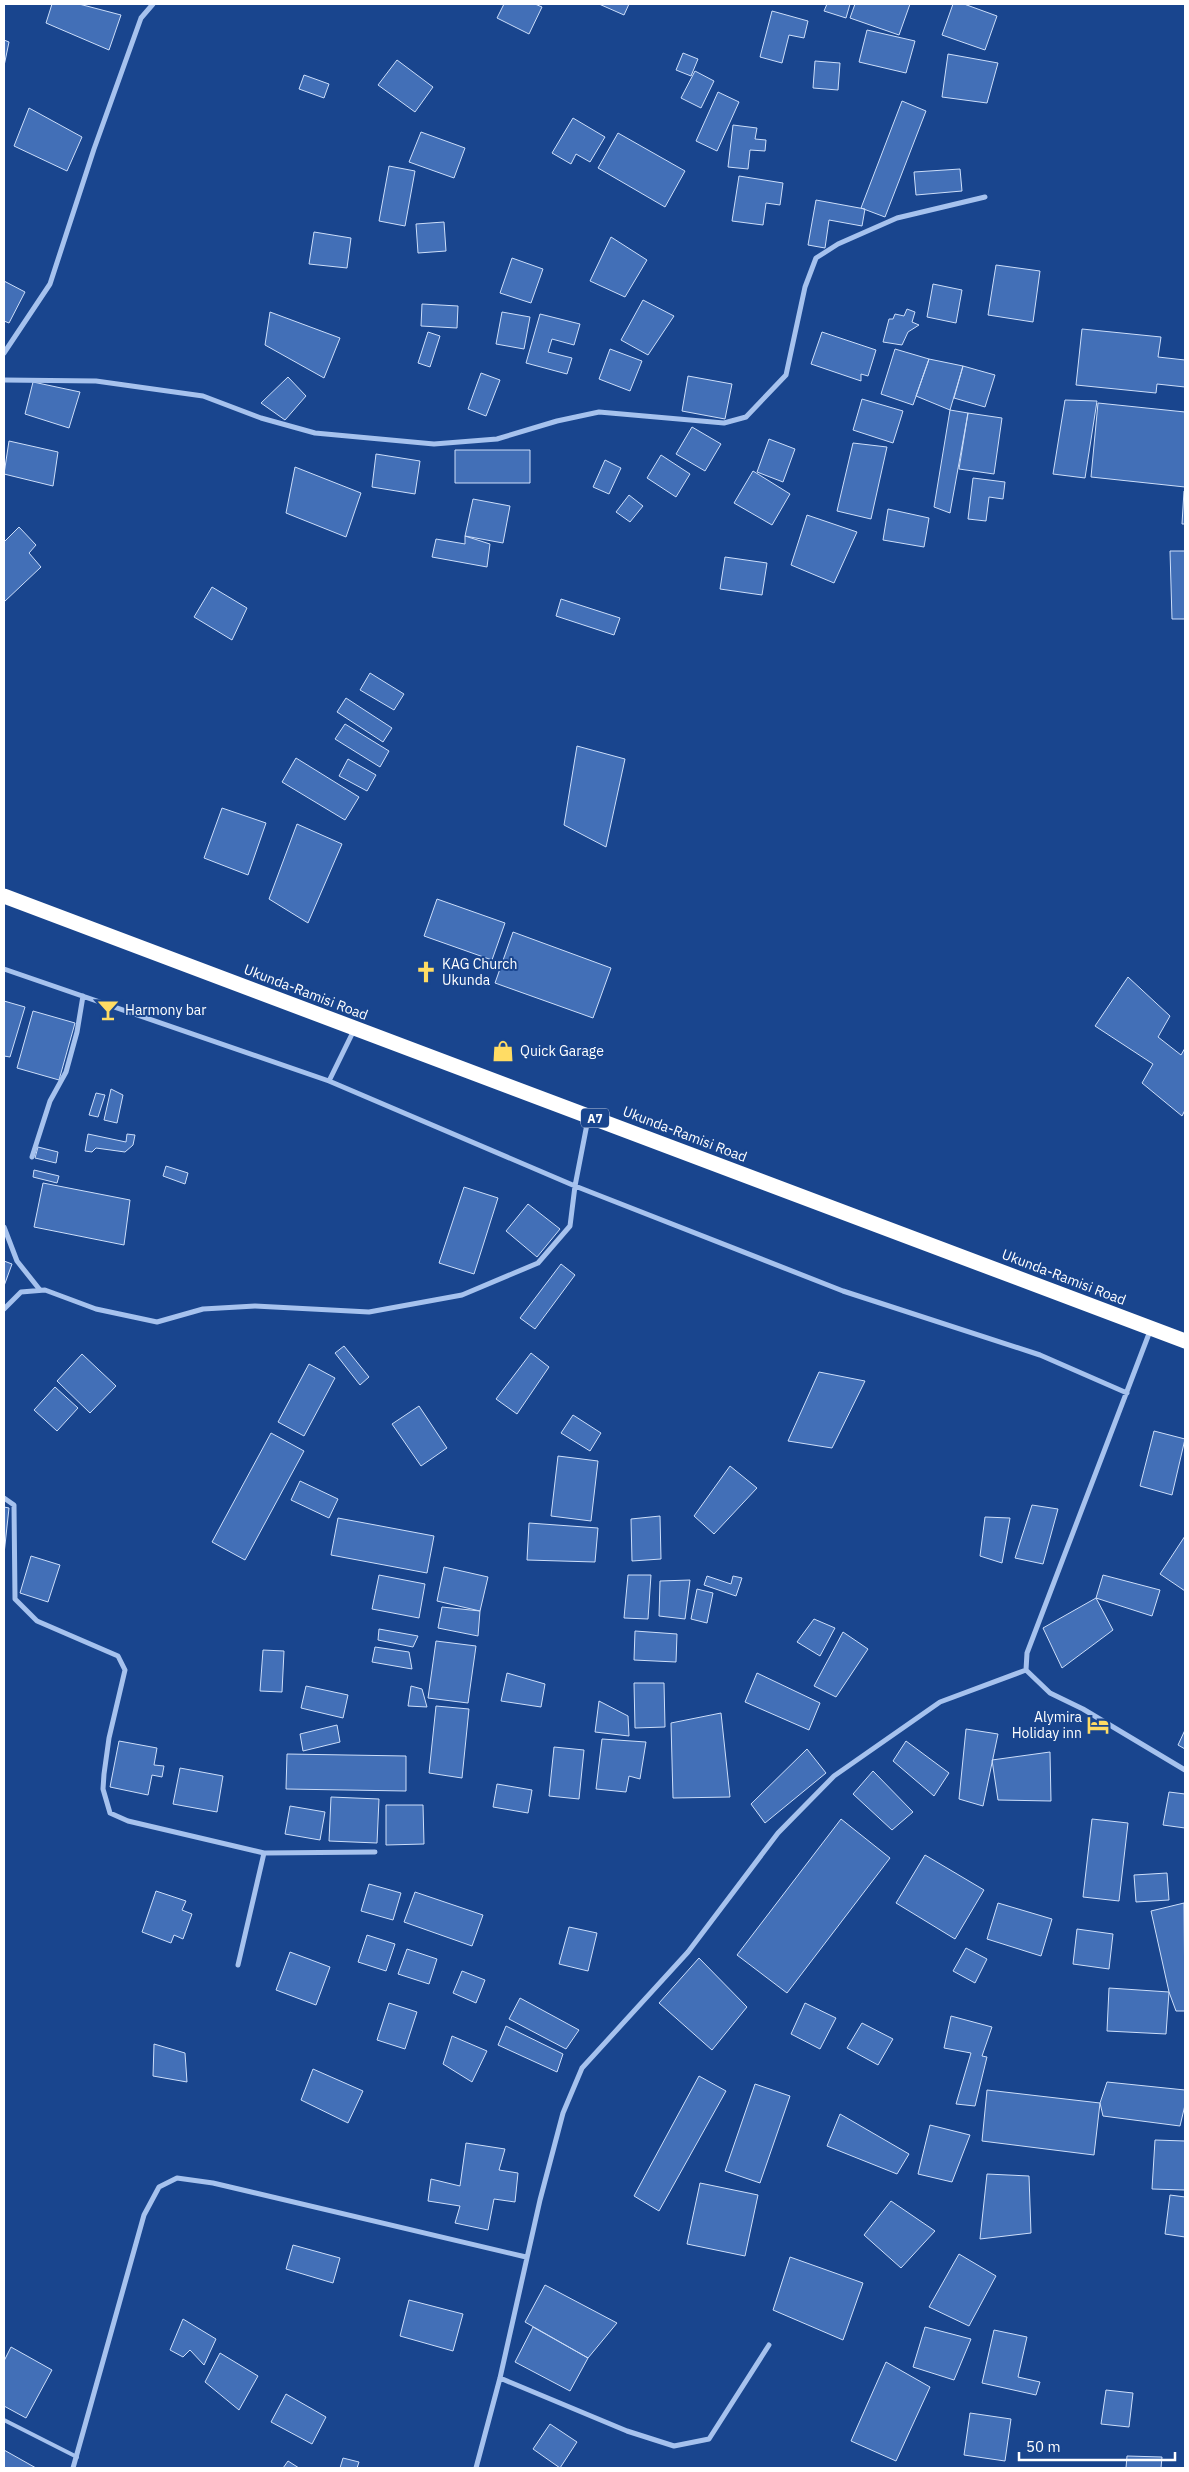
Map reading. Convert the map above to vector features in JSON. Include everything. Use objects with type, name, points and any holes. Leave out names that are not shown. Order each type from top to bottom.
[{"type":"highway","name":"Ukunda-Ramisi Road","points":[[4,896],[1185,1341]]},
{"type":"street","points":[[4,354],[50,284],[94,149],[141,18],[153,4]]},
{"type":"street","points":[[4,380],[96,380],[203,396],[261,418],[314,433],[434,444],[497,439],[557,421],[598,412],[724,423],[746,417],[786,375],[805,287],[816,258],[838,244],[897,218],[985,197]]},
{"type":"street","points":[[4,969],[329,1081],[574,1186],[843,1291],[1040,1355],[1126,1393]]},
{"type":"street","points":[[32,1157],[50,1101],[66,1072],[77,1032],[83,996]]},
{"type":"street","points":[[329,1081],[355,1028]]},
{"type":"street","points":[[4,1309],[21,1292],[40,1290],[45,1290],[96,1310],[157,1322],[203,1309],[255,1306],[369,1312],[462,1295],[538,1263],[570,1226],[574,1186],[589,1116]]},
{"type":"street","points":[[4,1227],[17,1261],[40,1290]]},
{"type":"street","points":[[1151,1328],[1027,1653],[1026,1670],[1050,1693],[1083,1709],[1185,1770]]},
{"type":"street","points":[[4,1498],[14,1505],[15,1599],[36,1621],[118,1656],[125,1670],[109,1738],[104,1774],[103,1789],[110,1813],[128,1821],[264,1853],[375,1852]]},
{"type":"street","points":[[476,2468],[500,2378],[526,2257],[563,2113],[582,2068],[688,1952],[778,1833],[834,1776],[940,1702],[1026,1670]]},
{"type":"street","points":[[238,1965],[264,1853]]},
{"type":"street","points":[[74,2468],[144,2215],[159,2187],[177,2178],[213,2183],[526,2257]]},
{"type":"street","points":[[500,2378],[627,2431],[674,2446],[710,2439],[769,2345]]},
{"type":"lane","points":[[4,2420],[77,2457]]},
{"type":"building","points":[[52,4],[79,4],[121,15],[109,50],[46,23]]},
{"type":"building","points":[[504,4],[535,4],[542,7],[529,34],[497,18]]},
{"type":"building","points":[[599,4],[629,4],[624,15]]},
{"type":"building","points":[[827,4],[850,4],[846,18],[824,11]]},
{"type":"building","points":[[855,4],[910,4],[899,35],[850,18]]},
{"type":"building","points":[[953,4],[964,4],[997,16],[985,50],[942,35]]},
{"type":"building","points":[[772,11],[808,21],[804,38],[789,35],[782,63],[760,57]]},
{"type":"building","points":[[867,30],[915,41],[906,73],[859,62]]},
{"type":"building","points":[[4,40],[9,42],[4,66]]},
{"type":"building","points":[[683,53],[698,59],[691,76],[676,70]]},
{"type":"building","points":[[948,54],[998,63],[987,103],[942,97]]},
{"type":"building","points":[[397,60],[433,87],[415,112],[378,85]]},
{"type":"building","points":[[815,61],[840,63],[838,90],[813,88]]},
{"type":"building","points":[[695,71],[714,81],[701,108],[681,98]]},
{"type":"building","points":[[304,75],[329,84],[324,98],[299,89]]},
{"type":"building","points":[[718,92],[739,102],[717,151],[696,141]]},
{"type":"building","points":[[902,101],[926,111],[885,217],[861,208]]},
{"type":"building","points":[[29,108],[82,137],[67,171],[14,146]]},
{"type":"building","points":[[573,118],[605,137],[590,162],[576,154],[571,164],[552,153]]},
{"type":"building","points":[[733,125],[757,128],[755,139],[766,140],[765,151],[750,150],[748,169],[728,167]]},
{"type":"building","points":[[421,132],[465,148],[454,178],[409,162]]},
{"type":"building","points":[[618,133],[685,171],[665,207],[598,168]]},
{"type":"building","points":[[389,166],[415,171],[405,226],[379,221]]},
{"type":"building","points":[[960,169],[962,191],[916,195],[914,172]]},
{"type":"building","points":[[739,176],[783,183],[780,205],[766,203],[763,225],[732,221]]},
{"type":"building","points":[[816,200],[865,209],[862,226],[829,220],[825,248],[808,245]]},
{"type":"building","points":[[444,222],[446,251],[418,253],[416,224]]},
{"type":"building","points":[[314,232],[351,238],[347,268],[309,264]]},
{"type":"building","points":[[611,237],[647,260],[625,297],[590,281]]},
{"type":"building","points":[[512,258],[543,269],[531,303],[500,293]]},
{"type":"building","points":[[996,265],[1040,271],[1033,322],[988,315]]},
{"type":"building","points":[[4,281],[25,292],[9,323],[4,321]]},
{"type":"building","points":[[933,284],[962,290],[956,323],[927,317]]},
{"type":"building","points":[[643,300],[674,316],[648,355],[621,340]]},
{"type":"building","points":[[422,304],[458,306],[457,328],[421,326]]},
{"type":"building","points":[[907,309],[915,312],[912,322],[919,325],[908,332],[902,345],[883,342],[889,319],[893,319],[895,314],[904,316]]},
{"type":"building","points":[[270,312],[340,338],[324,378],[265,345]]},
{"type":"building","points":[[502,312],[530,317],[524,349],[496,344]]},
{"type":"building","points":[[540,314],[580,324],[574,345],[552,339],[548,352],[572,358],[567,374],[526,363]]},
{"type":"building","points":[[1082,329],[1161,337],[1158,357],[1185,360],[1185,387],[1157,384],[1156,393],[1076,385]]},
{"type":"building","points":[[428,332],[440,336],[430,367],[418,363]]},
{"type":"building","points":[[822,332],[876,350],[868,376],[861,374],[861,381],[811,364]]},
{"type":"building","points":[[610,349],[642,361],[630,391],[599,379]]},
{"type":"building","points":[[895,349],[929,359],[913,405],[881,394]]},
{"type":"building","points":[[929,359],[963,366],[950,410],[916,396]]},
{"type":"building","points":[[963,366],[995,375],[985,407],[954,398]]},
{"type":"building","points":[[481,373],[500,380],[486,416],[468,409]]},
{"type":"building","points":[[688,376],[732,384],[725,419],[682,411]]},
{"type":"building","points":[[288,377],[306,396],[285,420],[261,403]]},
{"type":"building","points":[[33,382],[80,392],[69,428],[25,414]]},
{"type":"building","points":[[862,399],[903,411],[893,443],[853,430]]},
{"type":"building","points":[[1065,400],[1097,401],[1085,478],[1053,474]]},
{"type":"building","points":[[1098,403],[1185,412],[1185,487],[1091,477]]},
{"type":"building","points":[[950,410],[968,413],[950,513],[934,507]]},
{"type":"building","points":[[968,413],[1002,418],[994,474],[959,469]]},
{"type":"building","points":[[692,427],[721,444],[705,471],[676,454]]},
{"type":"building","points":[[769,439],[795,449],[783,482],[757,472]]},
{"type":"building","points":[[9,441],[58,452],[53,486],[4,474]]},
{"type":"building","points":[[853,443],[887,447],[871,519],[837,511]]},
{"type":"building","points":[[455,450],[530,450],[530,483],[455,483]]},
{"type":"building","points":[[376,454],[420,461],[415,494],[372,487]]},
{"type":"building","points":[[661,455],[690,474],[676,497],[647,478]]},
{"type":"building","points":[[605,460],[621,468],[609,494],[593,487]]},
{"type":"building","points":[[295,467],[361,493],[346,537],[286,513]]},
{"type":"building","points":[[753,471],[790,494],[772,525],[734,503]]},
{"type":"building","points":[[973,478],[1005,482],[1003,499],[989,497],[986,521],[968,519]]},
{"type":"building","points":[[1184,491],[1185,524],[1182,524]]},
{"type":"building","points":[[629,495],[643,506],[630,522],[616,512]]},
{"type":"building","points":[[473,499],[510,506],[503,543],[465,536]]},
{"type":"building","points":[[888,509],[929,518],[924,547],[883,540]]},
{"type":"building","points":[[807,515],[857,532],[834,583],[791,565]]},
{"type":"building","points":[[19,527],[36,545],[29,553],[41,567],[4,602],[4,542]]},
{"type":"building","points":[[465,536],[490,544],[487,567],[432,557],[436,539],[465,544]]},
{"type":"building","points":[[1170,551],[1185,551],[1185,619],[1172,619]]},
{"type":"building","points":[[725,557],[767,563],[762,595],[720,589]]},
{"type":"building","points":[[212,587],[247,608],[232,640],[194,617]]},
{"type":"building","points":[[561,599],[620,618],[614,635],[556,616]]},
{"type":"building","points":[[370,673],[404,694],[394,710],[360,690]]},
{"type":"building","points":[[346,698],[392,728],[383,742],[337,712]]},
{"type":"building","points":[[345,724],[389,751],[380,767],[335,739]]},
{"type":"building","points":[[577,746],[625,759],[606,847],[564,825]]},
{"type":"building","points":[[296,758],[359,797],[345,820],[282,782]]},
{"type":"building","points":[[348,759],[376,775],[367,791],[339,776]]},
{"type":"building","points":[[222,808],[266,823],[248,875],[204,858]]},
{"type":"building","points":[[297,824],[342,844],[308,923],[269,899]]},
{"type":"building","points":[[437,899],[505,923],[492,960],[424,936]]},
{"type":"building","points":[[513,932],[611,968],[593,1018],[495,983]]},
{"type":"building","points":[[1128,977],[1170,1016],[1158,1037],[1181,1055],[1185,1048],[1185,1110],[1182,1116],[1142,1083],[1153,1064],[1095,1026]]},
{"type":"building","points":[[4,1001],[25,1007],[10,1057],[4,1056]]},
{"type":"building","points":[[33,1011],[75,1023],[59,1080],[17,1068]]},
{"type":"building","points":[[111,1089],[123,1095],[117,1123],[104,1120]]},
{"type":"building","points":[[96,1093],[105,1095],[98,1117],[89,1115]]},
{"type":"building","points":[[88,1134],[126,1142],[127,1134],[135,1135],[133,1145],[125,1152],[96,1148],[92,1152],[85,1151]]},
{"type":"building","points":[[38,1147],[58,1152],[56,1163],[35,1158]]},
{"type":"building","points":[[166,1166],[188,1173],[185,1184],[163,1176]]},
{"type":"building","points":[[34,1170],[59,1176],[57,1183],[33,1177]]},
{"type":"building","points":[[43,1183],[130,1200],[124,1245],[34,1227]]},
{"type":"building","points":[[464,1187],[498,1198],[474,1274],[439,1263]]},
{"type":"building","points":[[528,1204],[560,1229],[537,1257],[506,1231]]},
{"type":"building","points":[[4,1261],[12,1264],[4,1286]]},
{"type":"building","points":[[561,1264],[575,1275],[535,1329],[520,1318]]},
{"type":"building","points":[[344,1346],[369,1377],[360,1385],[335,1353]]},
{"type":"building","points":[[531,1353],[549,1367],[517,1414],[496,1399]]},
{"type":"building","points":[[82,1354],[116,1386],[90,1413],[57,1381]]},
{"type":"building","points":[[309,1364],[335,1378],[304,1436],[278,1422]]},
{"type":"building","points":[[819,1372],[865,1381],[832,1448],[788,1441]]},
{"type":"building","points":[[55,1387],[78,1408],[57,1431],[34,1410]]},
{"type":"building","points":[[419,1406],[447,1448],[421,1466],[392,1424]]},
{"type":"building","points":[[573,1415],[601,1433],[590,1451],[561,1433]]},
{"type":"building","points":[[1154,1431],[1185,1439],[1172,1495],[1140,1486]]},
{"type":"building","points":[[271,1433],[304,1451],[245,1560],[212,1542]]},
{"type":"building","points":[[558,1456],[598,1461],[591,1521],[551,1516]]},
{"type":"building","points":[[730,1466],[757,1488],[714,1534],[694,1516]]},
{"type":"building","points":[[300,1481],[338,1499],[329,1518],[291,1500]]},
{"type":"building","points":[[1032,1505],[1058,1509],[1043,1564],[1015,1558]]},
{"type":"building","points":[[4,1507],[9,1508],[4,1554]]},
{"type":"building","points":[[660,1516],[661,1559],[632,1561],[631,1519]]},
{"type":"building","points":[[985,1517],[1010,1518],[1002,1563],[980,1556]]},
{"type":"building","points":[[338,1518],[434,1536],[427,1573],[331,1555]]},
{"type":"building","points":[[529,1523],[598,1528],[595,1562],[527,1560]]},
{"type":"building","points":[[1185,1536],[1185,1591],[1160,1574]]},
{"type":"building","points":[[31,1556],[60,1565],[48,1602],[20,1593]]},
{"type":"building","points":[[444,1567],[488,1577],[480,1611],[437,1601]]},
{"type":"building","points":[[379,1575],[425,1584],[419,1618],[372,1609]]},
{"type":"building","points":[[628,1575],[651,1575],[648,1619],[624,1618]]},
{"type":"building","points":[[1103,1575],[1160,1590],[1152,1616],[1096,1598]]},
{"type":"building","points":[[707,1576],[731,1584],[733,1576],[742,1578],[736,1596],[704,1585]]},
{"type":"building","points":[[690,1580],[685,1619],[659,1616],[660,1581]]},
{"type":"building","points":[[697,1589],[713,1593],[707,1623],[691,1619]]},
{"type":"building","points":[[1096,1598],[1113,1630],[1062,1668],[1043,1628]]},
{"type":"building","points":[[442,1607],[480,1611],[478,1636],[438,1628]]},
{"type":"building","points":[[814,1619],[835,1628],[820,1656],[797,1642]]},
{"type":"building","points":[[379,1629],[418,1636],[413,1647],[378,1640]]},
{"type":"building","points":[[635,1631],[677,1634],[676,1662],[634,1660]]},
{"type":"building","points":[[843,1632],[868,1649],[836,1697],[814,1686]]},
{"type":"building","points":[[436,1641],[476,1646],[468,1703],[428,1698]]},
{"type":"building","points":[[375,1647],[409,1652],[412,1669],[372,1662]]},
{"type":"building","points":[[263,1650],[284,1651],[282,1692],[260,1691]]},
{"type":"building","points":[[507,1673],[545,1684],[541,1707],[501,1701]]},
{"type":"building","points":[[757,1673],[820,1703],[809,1730],[745,1702]]},
{"type":"building","points":[[634,1683],[664,1683],[665,1727],[635,1728]]},
{"type":"building","points":[[306,1686],[348,1695],[343,1718],[301,1708]]},
{"type":"building","points":[[411,1686],[422,1689],[427,1707],[408,1706]]},
{"type":"building","points":[[599,1701],[628,1716],[629,1736],[595,1732]]},
{"type":"building","points":[[436,1706],[469,1709],[462,1778],[429,1773]]},
{"type":"building","points":[[721,1713],[730,1797],[673,1798],[671,1723]]},
{"type":"building","points":[[337,1725],[340,1742],[303,1751],[300,1734]]},
{"type":"building","points":[[966,1729],[998,1734],[983,1806],[959,1799]]},
{"type":"building","points":[[1185,1730],[1185,1749],[1178,1745]]},
{"type":"building","points":[[602,1739],[646,1742],[640,1779],[629,1776],[626,1792],[596,1789]]},
{"type":"building","points":[[119,1741],[157,1748],[154,1765],[164,1766],[162,1777],[152,1775],[148,1795],[110,1787]]},
{"type":"building","points":[[906,1741],[949,1773],[934,1796],[893,1761]]},
{"type":"building","points":[[554,1747],[584,1750],[579,1799],[549,1796]]},
{"type":"building","points":[[807,1749],[826,1773],[765,1823],[751,1804]]},
{"type":"building","points":[[1050,1752],[1051,1801],[998,1800],[992,1760]]},
{"type":"building","points":[[287,1754],[406,1756],[406,1791],[286,1789]]},
{"type":"building","points":[[180,1768],[223,1776],[217,1812],[173,1804]]},
{"type":"building","points":[[873,1771],[913,1812],[892,1830],[853,1794]]},
{"type":"building","points":[[497,1784],[532,1790],[528,1813],[493,1807]]},
{"type":"building","points":[[1169,1792],[1185,1794],[1185,1828],[1163,1825]]},
{"type":"building","points":[[331,1797],[379,1799],[377,1843],[329,1841]]},
{"type":"building","points":[[386,1805],[423,1805],[424,1844],[386,1845]]},
{"type":"building","points":[[290,1806],[325,1812],[320,1840],[285,1834]]},
{"type":"building","points":[[841,1819],[890,1858],[787,1993],[737,1955]]},
{"type":"building","points":[[1092,1819],[1128,1823],[1119,1901],[1083,1897]]},
{"type":"building","points":[[925,1855],[984,1890],[955,1939],[896,1903]]},
{"type":"building","points":[[1167,1873],[1169,1900],[1136,1902],[1134,1875]]},
{"type":"building","points":[[369,1884],[401,1893],[393,1920],[361,1911]]},
{"type":"building","points":[[156,1891],[186,1901],[182,1910],[192,1914],[183,1939],[174,1935],[171,1943],[142,1932]]},
{"type":"building","points":[[415,1892],[483,1915],[472,1946],[404,1922]]},
{"type":"building","points":[[998,1903],[1052,1919],[1041,1956],[987,1939]]},
{"type":"building","points":[[1184,1903],[1185,2011],[1176,2011],[1169,1992],[1151,1911]]},
{"type":"building","points":[[569,1927],[597,1933],[588,1971],[559,1964]]},
{"type":"building","points":[[1077,1929],[1113,1934],[1109,1969],[1073,1964]]},
{"type":"building","points":[[367,1935],[395,1944],[386,1971],[358,1962]]},
{"type":"building","points":[[966,1948],[987,1959],[975,1983],[953,1971]]},
{"type":"building","points":[[407,1949],[437,1959],[429,1984],[398,1974]]},
{"type":"building","points":[[290,1952],[330,1967],[316,2005],[276,1990]]},
{"type":"building","points":[[699,1958],[747,2007],[712,2050],[659,2003]]},
{"type":"building","points":[[462,1971],[485,1980],[476,2003],[453,1993]]},
{"type":"building","points":[[1109,1988],[1169,1992],[1166,2034],[1107,2031]]},
{"type":"building","points":[[520,1998],[579,2030],[566,2049],[509,2019]]},
{"type":"building","points":[[389,2003],[417,2012],[405,2049],[377,2040]]},
{"type":"building","points":[[805,2003],[836,2018],[820,2049],[791,2034]]},
{"type":"building","points":[[951,2016],[992,2027],[982,2056],[987,2057],[975,2106],[956,2104],[971,2053],[944,2048]]},
{"type":"building","points":[[862,2023],[893,2039],[878,2065],[847,2048]]},
{"type":"building","points":[[506,2026],[563,2054],[557,2072],[498,2045]]},
{"type":"building","points":[[452,2036],[487,2051],[472,2082],[443,2064]]},
{"type":"building","points":[[154,2044],[185,2053],[187,2082],[153,2076]]},
{"type":"building","points":[[313,2069],[363,2091],[348,2123],[301,2100]]},
{"type":"building","points":[[699,2076],[726,2091],[659,2211],[634,2196]]},
{"type":"building","points":[[1107,2082],[1185,2090],[1185,2105],[1180,2126],[1103,2116],[1100,2103]]},
{"type":"building","points":[[755,2084],[790,2096],[760,2183],[725,2171]]},
{"type":"building","points":[[987,2090],[1100,2103],[1094,2155],[982,2141]]},
{"type":"building","points":[[840,2114],[909,2154],[897,2174],[827,2146]]},
{"type":"building","points":[[930,2125],[970,2135],[952,2182],[918,2174]]},
{"type":"building","points":[[1155,2140],[1185,2141],[1185,2190],[1152,2189]]},
{"type":"building","points":[[466,2143],[505,2149],[499,2170],[518,2173],[515,2202],[494,2199],[488,2230],[455,2223],[460,2206],[428,2201],[431,2179],[460,2186]]},
{"type":"building","points":[[987,2174],[1029,2176],[1031,2233],[980,2239]]},
{"type":"building","points":[[700,2183],[758,2195],[745,2256],[687,2244]]},
{"type":"building","points":[[1170,2195],[1185,2197],[1185,2237],[1165,2234]]},
{"type":"building","points":[[891,2201],[935,2231],[901,2268],[864,2235]]},
{"type":"building","points":[[293,2245],[340,2258],[333,2283],[286,2269]]},
{"type":"building","points":[[959,2254],[996,2276],[969,2326],[929,2307]]},
{"type":"building","points":[[790,2257],[863,2283],[843,2340],[773,2310]]},
{"type":"building","points":[[545,2285],[617,2323],[588,2358],[525,2322]]},
{"type":"building","points":[[409,2300],[463,2314],[453,2351],[400,2336]]},
{"type":"building","points":[[183,2319],[216,2339],[204,2365],[190,2350],[183,2357],[170,2350]]},
{"type":"building","points":[[533,2327],[588,2358],[570,2391],[515,2362]]},
{"type":"building","points":[[925,2327],[971,2339],[954,2380],[913,2367]]},
{"type":"building","points":[[994,2330],[1027,2337],[1018,2377],[1040,2382],[1036,2395],[982,2383]]},
{"type":"building","points":[[11,2347],[52,2370],[26,2418],[4,2406],[4,2361]]},
{"type":"building","points":[[220,2353],[258,2376],[239,2410],[205,2382]]},
{"type":"building","points":[[886,2362],[930,2387],[896,2461],[851,2441]]},
{"type":"building","points":[[1106,2390],[1133,2393],[1129,2427],[1101,2424]]},
{"type":"building","points":[[286,2394],[326,2417],[312,2444],[271,2422]]},
{"type":"building","points":[[970,2413],[1011,2419],[1005,2461],[964,2455]]},
{"type":"building","points":[[550,2424],[577,2442],[560,2468],[533,2449]]},
{"type":"building","points":[[4,2450],[36,2468],[4,2468]]},
{"type":"building","points":[[1127,2456],[1162,2457],[1161,2468],[1126,2468]]},
{"type":"building","points":[[343,2458],[359,2462],[357,2468],[340,2468]]},
{"type":"building","points":[[288,2461],[299,2468],[283,2468]]},
{"type":"place","name":"KAG Church Ukunda","points":[[426,972]]},
{"type":"place","name":"Harmony bar","points":[[108,1010]]},
{"type":"place","name":"Quick Garage","points":[[503,1051]]},
{"type":"place","name":"Alymira Holiday inn","points":[[1098,1725]]}]
